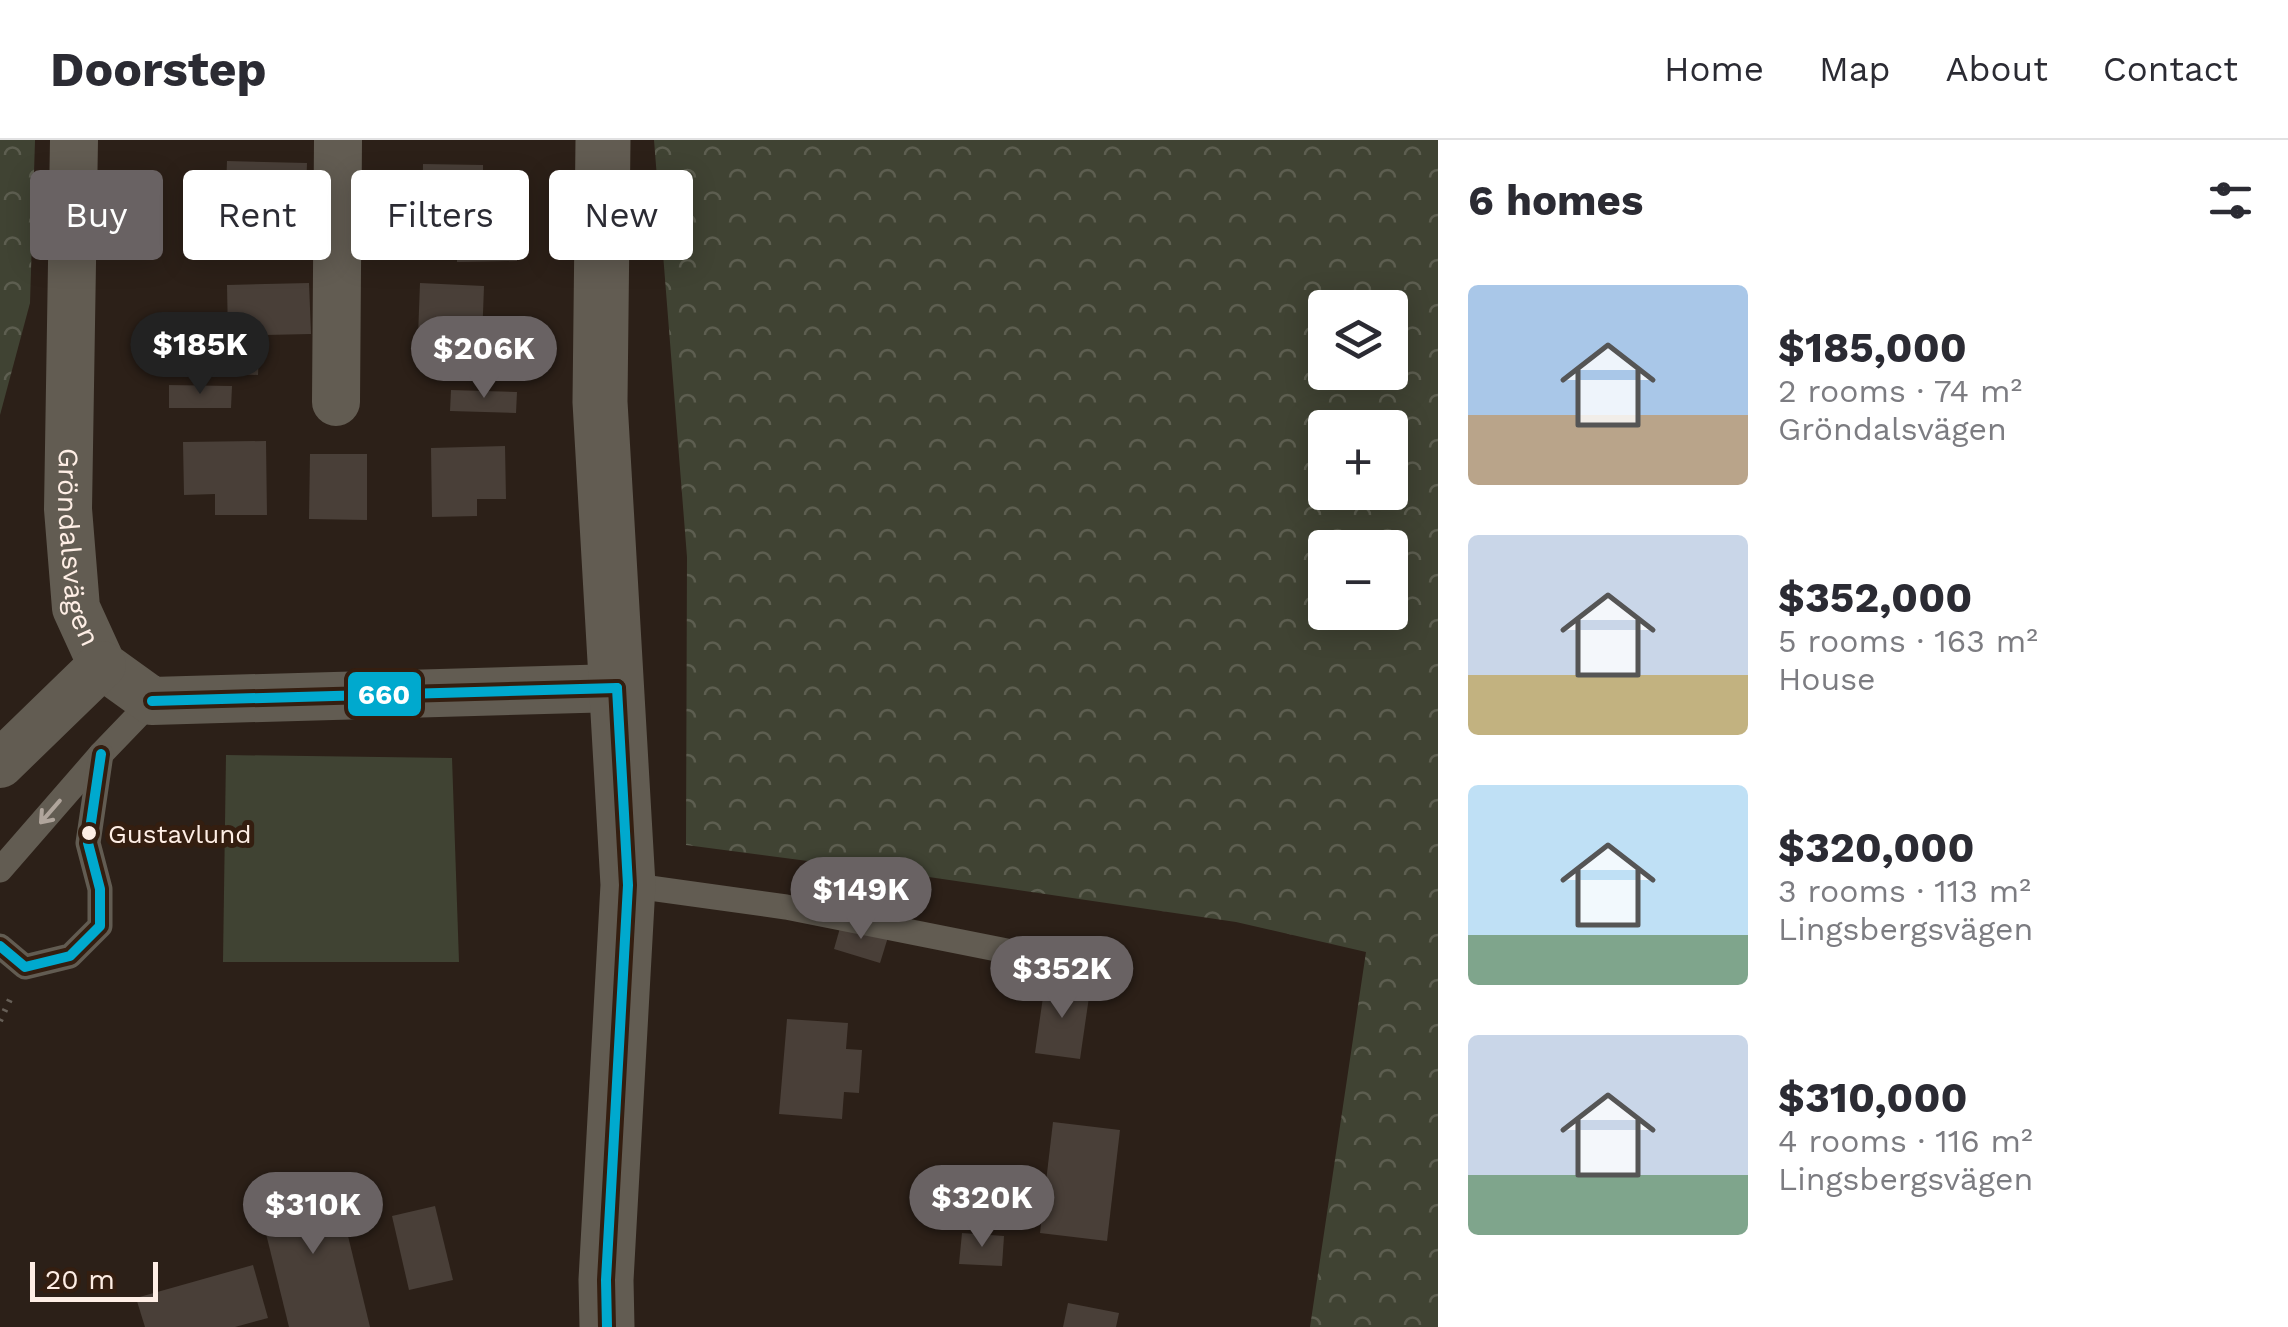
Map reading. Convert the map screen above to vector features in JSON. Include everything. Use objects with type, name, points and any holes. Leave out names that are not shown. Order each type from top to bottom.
[{"type":"street","name":"Gröndalsvägen","points":[[74,140],[68,509],[76,608],[102,665],[152,701]]},
{"type":"street","points":[[336,402],[338,140]]},
{"type":"street","points":[[603,140],[600,402],[628,885],[606,1280],[607,1327]]},
{"type":"street","points":[[0,764],[102,665]]},
{"type":"street","points":[[152,701],[616,688]]},
{"type":"lane","points":[[0,870],[152,701]]},
{"type":"lane","points":[[0,946],[25,967],[70,956],[100,926],[100,889],[88,844],[101,754]]},
{"type":"lane","points":[[628,885],[786,907],[1042,958]]},
{"type":"green space","points":[[0,140],[35,140],[34,170],[30,170],[30,303],[0,415]]},
{"type":"green space","points":[[654,140],[1438,140],[1438,1327],[1310,1327],[1366,952],[1236,922],[686,845],[687,557],[663,260],[693,260],[693,170],[656,170]]},
{"type":"green space","points":[[226,755],[452,758],[459,962],[223,962]]},
{"type":"building","points":[[227,161],[307,163],[307,170],[227,170]]},
{"type":"building","points":[[423,164],[483,165],[483,170],[423,170]]},
{"type":"building","points":[[457,260],[517,260],[517,261]]},
{"type":"building","points":[[309,283],[311,334],[228,336],[227,285]]},
{"type":"building","points":[[420,283],[484,286],[482,340],[418,337]]},
{"type":"building","points":[[196,352],[259,353],[258,375],[195,373]]},
{"type":"building","points":[[454,356],[513,358],[512,380],[453,379]]},
{"type":"building","points":[[169,385],[232,386],[231,408],[169,408]]},
{"type":"building","points":[[451,390],[517,392],[516,413],[450,411]]},
{"type":"building","points":[[266,441],[267,515],[215,515],[215,494],[184,495],[183,442]]},
{"type":"building","points":[[505,446],[506,499],[477,499],[477,516],[432,517],[431,448]]},
{"type":"building","points":[[310,454],[367,454],[367,520],[309,519]]},
{"type":"building","points":[[842,921],[889,934],[880,963],[834,949]]},
{"type":"building","points":[[1045,983],[1090,990],[1080,1059],[1035,1053]]},
{"type":"building","points":[[787,1019],[848,1023],[846,1049],[862,1050],[859,1093],[844,1092],[842,1119],[779,1114]]},
{"type":"building","points":[[1053,1122],[1120,1130],[1107,1241],[1040,1233]]},
{"type":"building","points":[[334,1178],[370,1327],[289,1327],[257,1197]]},
{"type":"building","points":[[435,1206],[453,1280],[409,1290],[392,1216]]},
{"type":"building","points":[[962,1233],[1004,1236],[1002,1266],[959,1264]]},
{"type":"building","points":[[253,1265],[268,1318],[235,1327],[145,1327],[136,1298]]},
{"type":"building","points":[[1068,1303],[1119,1313],[1116,1327],[1063,1327]]},
{"type":"transit line","name":"660","points":[[152,701],[617,688]]},
{"type":"transit line","name":"660","points":[[607,1327],[606,1280],[628,885],[617,688]]},
{"type":"transit line","name":"660","points":[[0,946],[25,967],[70,956],[100,926],[100,889],[88,843],[101,754]]},
{"type":"place","name":"Gustavlund","points":[[89,833]]}]
